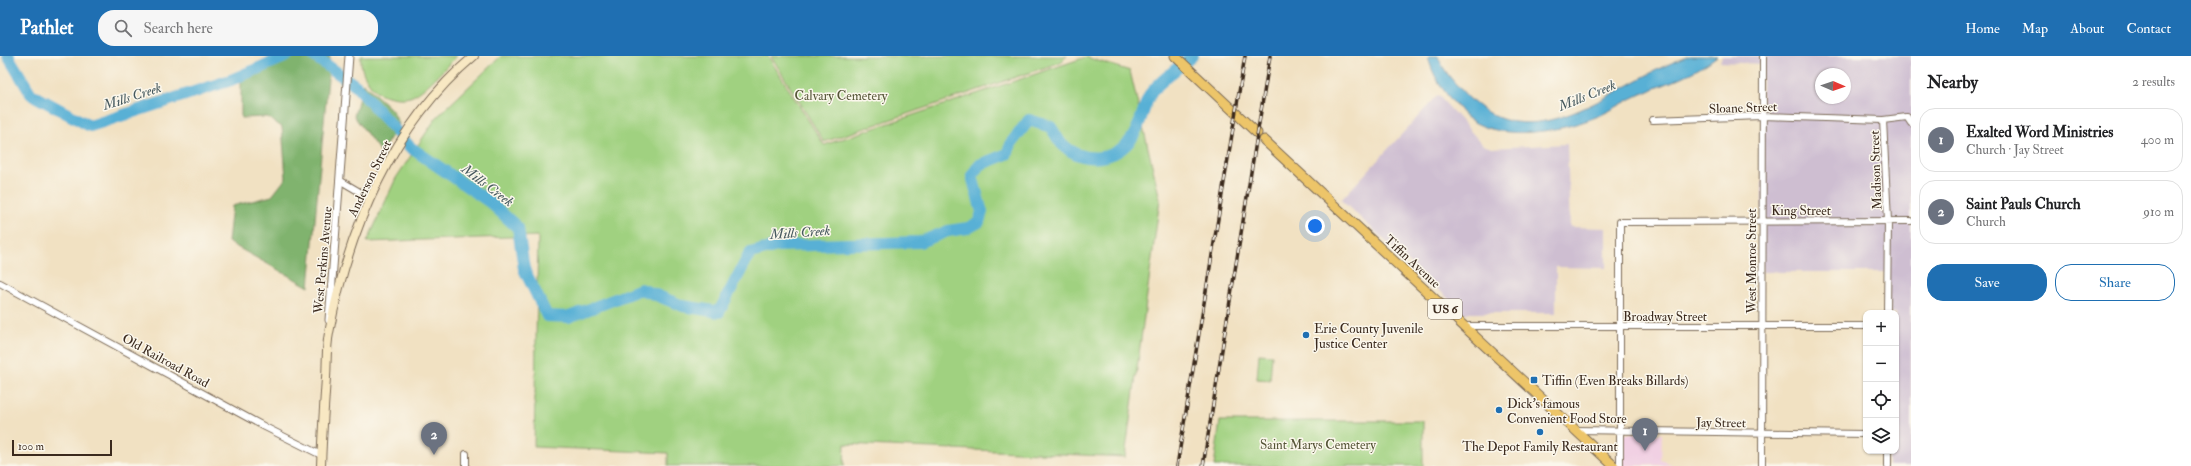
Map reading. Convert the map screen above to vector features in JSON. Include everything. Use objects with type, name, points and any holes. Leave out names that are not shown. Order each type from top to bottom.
[{"type":"main road","name":"Anderson Street","points":[[329,334],[350,249],[370,198],[405,134],[436,95],[474,56]]},
{"type":"main road","name":"Tiffin Avenue","points":[[1175,56],[1614,466]]},
{"type":"main road","name":"West Perkins Avenue","points":[[321,466],[329,334]]},
{"type":"street","name":"West Perkins Avenue","points":[[329,334],[331,286],[341,180],[349,56]]},
{"type":"street","name":"West Monroe Street","points":[[1762,466],[1763,56]]},
{"type":"street","name":"Sloane Street","points":[[1653,120],[1762,116],[1834,117]]},
{"type":"street","name":"Madison Street","points":[[1834,117],[1884,120],[1888,220],[1888,310]]},
{"type":"street","points":[[1884,120],[1907,117],[1911,123]]},
{"type":"street","points":[[341,180],[370,198]]},
{"type":"street","name":"King Street","points":[[1620,326],[1620,222],[1911,221]]},
{"type":"street","name":"Old Railroad Road","points":[[0,283],[265,427],[322,455]]},
{"type":"street","name":"Broadway Street","points":[[1464,326],[1762,328],[1863,326]]},
{"type":"street","points":[[1620,326],[1620,466]]},
{"type":"street","name":"Jay Street","points":[[1576,430],[1863,434]]},
{"type":"street","points":[[466,454],[466,466]]},
{"type":"street","points":[[1888,454],[1888,466]]},
{"type":"shaded area","points":[[1722,56],[1911,56],[1911,466],[1888,466],[1888,454],[1899,454],[1899,310],[1887,310],[1887,272],[1762,272],[1762,64],[1720,62]]},
{"type":"shaded area","points":[[1438,95],[1483,145],[1492,148],[1567,144],[1570,227],[1606,228],[1606,268],[1556,267],[1556,313],[1464,313],[1341,200]]},
{"type":"shaded area","points":[[1623,434],[1662,434],[1661,460],[1672,465],[1623,466]]},
{"type":"green space","points":[[275,56],[330,56],[309,287],[228,242],[232,206],[272,196],[286,178],[282,127],[267,117],[241,118],[241,75]]},
{"type":"green space","points":[[361,56],[457,56],[422,90],[410,97],[402,98],[384,95],[374,89],[363,72]]},
{"type":"green space","points":[[501,56],[768,56],[824,145],[1086,57],[1130,71],[1160,199],[1125,457],[845,444],[844,466],[668,466],[668,453],[534,447],[538,236],[367,242],[396,178],[436,118]]},
{"type":"green space","name":"Calvary Cemetery","points":[[771,56],[1067,56],[1061,62],[824,142]]},
{"type":"green space","points":[[363,83],[392,110],[399,124],[381,153],[354,116]]},
{"type":"green space","points":[[1259,354],[1272,355],[1270,380],[1257,379]]},
{"type":"green space","name":"Saint Marys Cemetery","points":[[1220,421],[1423,421],[1423,466],[1214,466]]},
{"type":"water","points":[[1428,56],[1438,56],[1447,73],[1468,97],[1495,116],[1522,123],[1550,120],[1579,110],[1663,67],[1690,56],[1717,56],[1691,73],[1641,94],[1601,115],[1586,121],[1552,130],[1516,132],[1499,131],[1483,126],[1469,119],[1450,98],[1438,81]]},
{"type":"waterway","name":"Mills Creek","points":[[8,56],[31,94],[90,126],[231,80],[287,56]]},
{"type":"waterway","name":"Mills Creek","points":[[314,56],[356,86],[410,147],[491,203],[518,228],[524,269],[547,316],[569,317],[641,289],[683,306],[719,312],[750,253],[778,246],[920,242],[948,231],[968,228],[979,222],[982,212],[972,176],[979,165],[1007,154],[1012,142],[1029,120],[1051,127],[1061,143],[1071,151],[1080,155],[1090,157],[1108,155],[1125,146],[1132,138],[1138,127],[1148,98],[1154,89],[1192,56]]},
{"type":"railway","points":[[1177,466],[1245,56]]},
{"type":"railway","points":[[1203,466],[1270,56]]},
{"type":"place","name":"Erie County Juvenile Justice Center","points":[[1306,335]]},
{"type":"place","name":"Tiffin (Even Breaks Billards)","points":[[1534,380]]},
{"type":"place","name":"Dick's famous Convenient Food Store","points":[[1499,410]]},
{"type":"place","name":"The Depot Family Restaurant","points":[[1540,432]]},
{"type":"place","name":"Exalted Word Ministries","points":[[1645,451]]},
{"type":"place","name":"Saint Pauls Church","points":[[434,455]]}]
